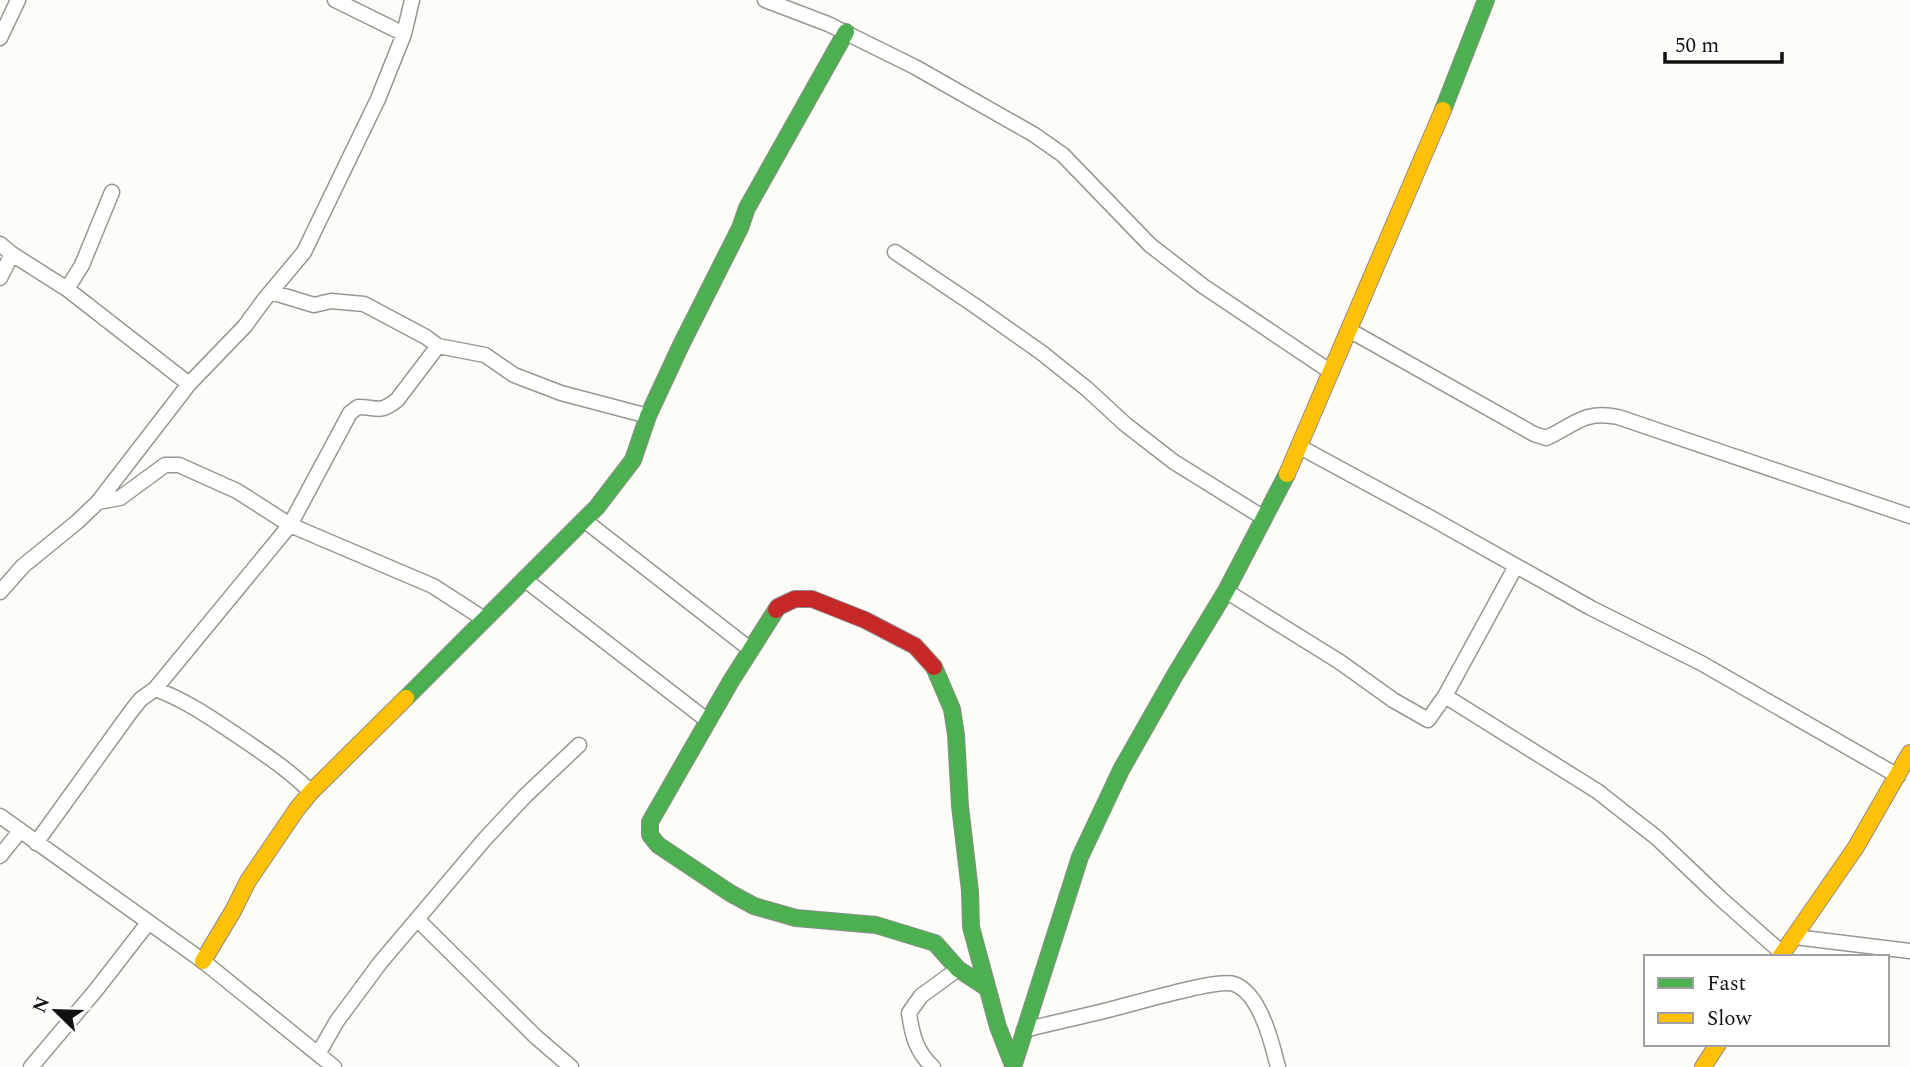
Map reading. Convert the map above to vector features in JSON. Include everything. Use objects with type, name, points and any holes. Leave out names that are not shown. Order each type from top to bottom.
[{"type":"street","points":[[0,38],[18,0]]},
{"type":"street","points":[[335,0],[404,34]]},
{"type":"street","points":[[0,592],[23,566],[98,502],[189,384],[245,326],[304,253],[379,99],[404,34],[412,0]]},
{"type":"street","points":[[765,0],[828,24],[915,66],[1033,134],[1063,155],[1150,245],[1203,286],[1331,372]]},
{"type":"street","points":[[1013,1066],[1080,858],[1121,770],[1226,591],[1300,447],[1435,131],[1486,0]]},
{"type":"street","points":[[203,961],[248,881],[283,828],[312,792],[597,507],[632,460],[648,416],[740,228],[747,208],[846,32]]},
{"type":"street","points":[[66,289],[82,265],[112,192]]},
{"type":"street","points":[[0,244],[66,289],[189,384]]},
{"type":"street","points":[[895,252],[1042,353],[1174,462],[1264,518]]},
{"type":"street","points":[[0,278],[12,254]]},
{"type":"street","points":[[271,292],[314,305],[331,301],[364,304],[438,346],[485,355],[526,380],[561,393],[648,416]]},
{"type":"street","points":[[1349,330],[1534,434],[1546,438],[1590,416],[1618,417],[1910,516]]},
{"type":"street","points":[[36,843],[132,710],[155,688],[290,525],[350,412],[359,407],[381,410],[390,406],[438,346]]},
{"type":"street","points":[[1300,447],[1591,608],[1701,663],[1898,776]]},
{"type":"street","points":[[98,502],[120,498],[165,465],[179,465],[237,491],[290,525],[433,586],[484,619]]},
{"type":"street","points":[[584,520],[751,650]]},
{"type":"street","points":[[1226,591],[1428,720],[1446,696],[1516,566]]},
{"type":"street","points":[[524,579],[708,721]]},
{"type":"street","points":[[987,988],[958,969],[935,943],[876,925],[796,918],[754,906],[658,845],[650,835],[650,822],[778,607],[795,599],[812,598],[865,620],[915,646],[932,663],[941,680],[952,709],[956,735],[971,927],[998,1027],[1013,1066]]},
{"type":"street","points":[[155,688],[217,722],[281,765],[312,792]]},
{"type":"street","points":[[1446,696],[1597,791],[1657,838],[1781,955],[1856,847],[1910,753]]},
{"type":"street","points":[[318,1054],[337,1021],[417,919],[525,796],[579,745]]},
{"type":"street","points":[[0,816],[203,961],[334,1067]]},
{"type":"street","points":[[0,856],[20,831]]},
{"type":"street","points":[[417,919],[571,1067]]},
{"type":"street","points":[[31,1067],[148,923]]},
{"type":"street","points":[[1795,937],[1910,951]]},
{"type":"street","points":[[933,1067],[916,1046],[909,1013],[921,996],[958,969]]},
{"type":"street","points":[[1024,1030],[1170,993],[1234,983],[1250,995],[1266,1024],[1278,1067]]},
{"type":"street","points":[[1703,1067],[1717,1046]]},
{"type":"traffic: fast","points":[[1443,110],[1486,0]]},
{"type":"traffic: fast","points":[[406,698],[597,507],[633,460],[648,416],[740,228],[747,208],[846,32]]},
{"type":"traffic: fast","points":[[1013,1067],[1080,857],[1121,770],[1226,591],[1287,474]]},
{"type":"traffic: fast","points":[[776,610],[731,681],[650,822],[650,835],[658,845],[754,906],[796,918],[876,925],[935,943],[958,969],[987,988]]},
{"type":"traffic: fast","points":[[934,667],[952,709],[956,735],[971,927],[998,1027],[1013,1065]]},
{"type":"traffic: slow","points":[[1287,474],[1443,110]]},
{"type":"traffic: slow","points":[[203,961],[248,881],[297,809],[406,698]]},
{"type":"traffic: slow","points":[[1781,955],[1856,847],[1910,753]]},
{"type":"traffic: slow","points":[[1703,1067],[1717,1046]]},
{"type":"traffic: jam","points":[[776,610],[795,599],[812,599],[865,620],[915,646],[934,667]]}]
